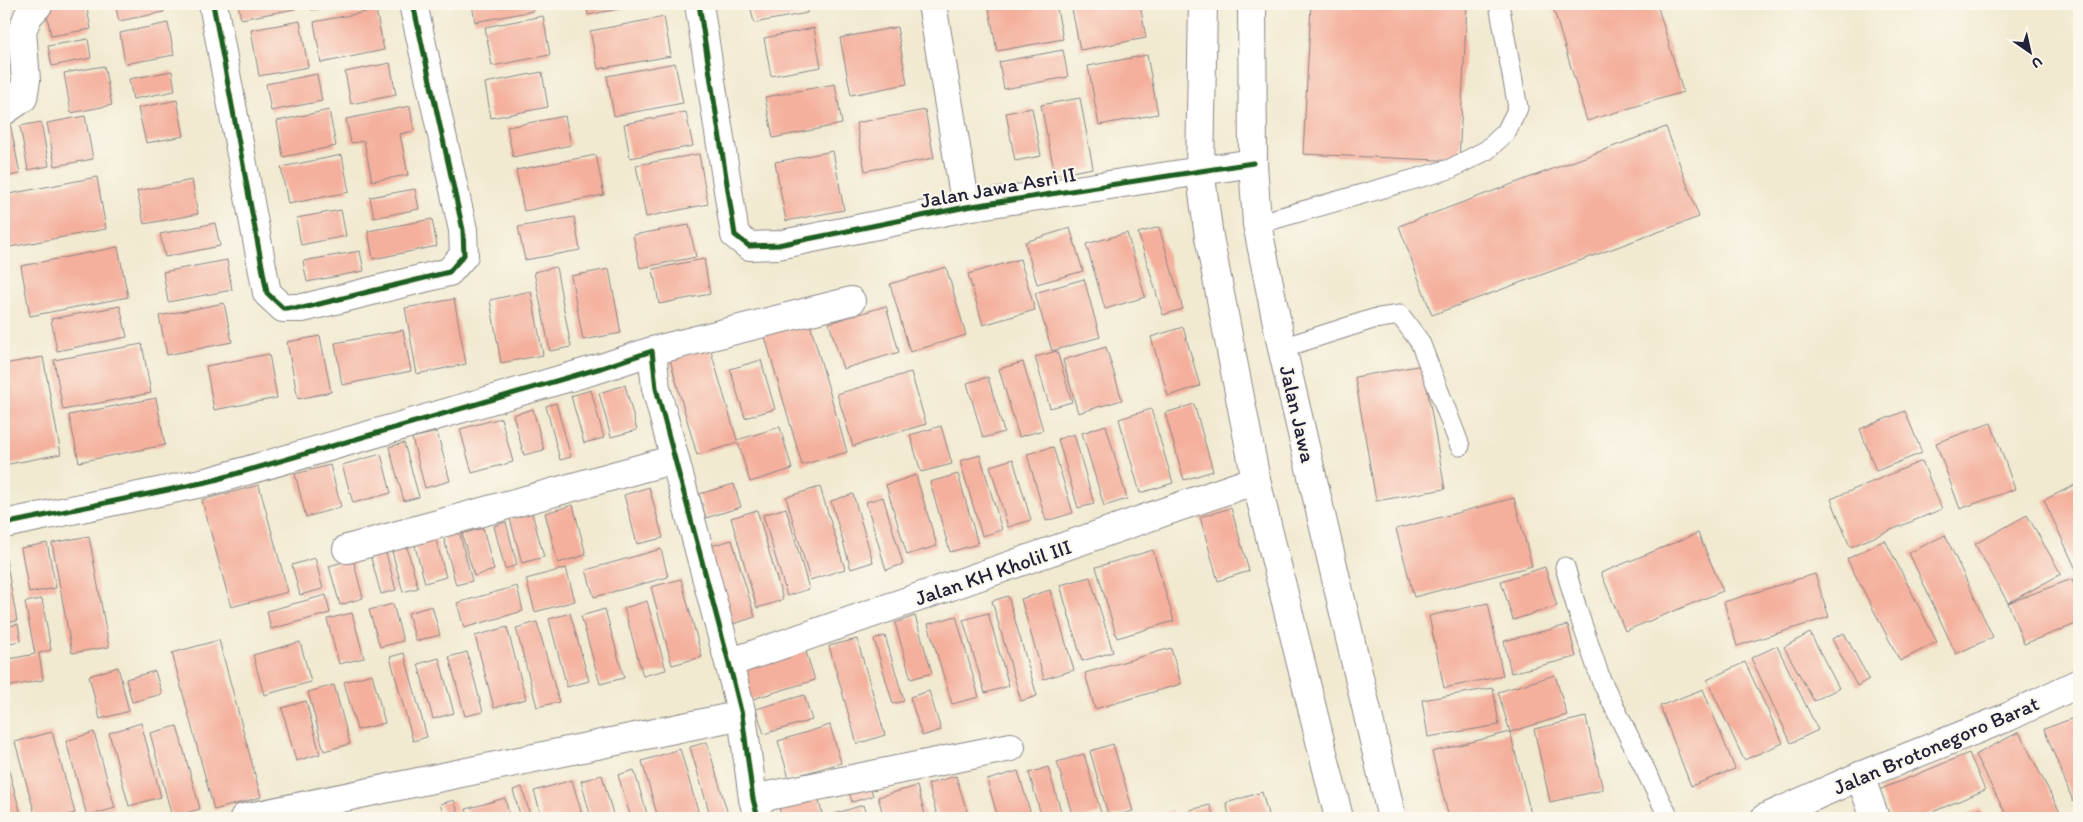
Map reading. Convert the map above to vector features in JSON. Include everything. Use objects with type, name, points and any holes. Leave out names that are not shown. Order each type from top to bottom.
[{"type":"street","points":[[4,111],[23,98],[26,80],[22,31],[28,16],[39,4]]},
{"type":"street","points":[[213,4],[267,293],[283,308],[303,308],[448,272],[464,254],[463,230],[413,4]]},
{"type":"street","name":"Jalan Jawa Asri II","points":[[699,4],[735,235],[749,246],[778,245],[966,206],[1253,163]]},
{"type":"street","points":[[932,4],[966,206]]},
{"type":"street","points":[[1203,4],[1200,170],[1209,237],[1256,480],[1339,818]]},
{"type":"street","name":"Jalan Jawa","points":[[1252,4],[1253,163],[1257,224],[1282,348],[1392,818]]},
{"type":"street","points":[[4,524],[211,481],[601,368],[652,351],[851,301]]},
{"type":"street","points":[[652,351],[656,388],[742,715],[756,809],[1011,747]]},
{"type":"street","points":[[347,549],[675,459]]},
{"type":"street","name":"Jalan KH Kholil III","points":[[729,663],[1256,480]]},
{"type":"street","name":"Jalan Brotonegoro Barat","points":[[1765,818],[1860,776],[2008,717],[2079,683]]},
{"type":"street","points":[[244,818],[742,715]]},
{"type":"street","points":[[1860,776],[1875,818]]},
{"type":"lane","points":[[1257,224],[1450,169],[1488,150],[1506,132],[1518,108],[1499,4]]},
{"type":"lane","points":[[1282,348],[1373,319],[1400,316],[1420,342],[1460,446]]},
{"type":"lane","points":[[1565,567],[1576,609],[1601,680],[1669,818]]},
{"type":"building","points":[[45,4],[86,4],[91,29],[51,36]]},
{"type":"building","points":[[115,4],[162,4],[164,12],[119,21]]},
{"type":"building","points":[[238,4],[294,4],[295,9],[241,19]]},
{"type":"building","points":[[311,4],[341,4],[341,5],[312,10]]},
{"type":"building","points":[[472,4],[532,4],[533,11],[475,22]]},
{"type":"building","points":[[586,4],[639,4],[639,5],[588,15]]},
{"type":"building","points":[[750,4],[806,4],[807,13],[754,23]]},
{"type":"building","points":[[988,4],[1056,4],[1063,39],[997,51]]},
{"type":"building","points":[[1071,4],[1140,4],[1146,38],[1080,50]]},
{"type":"building","points":[[1311,4],[1467,4],[1459,161],[1303,154]]},
{"type":"building","points":[[1552,4],[1657,4],[1683,92],[1587,121]]},
{"type":"building","points":[[376,10],[384,50],[321,63],[314,22]]},
{"type":"building","points":[[543,16],[550,55],[492,66],[485,27]]},
{"type":"building","points":[[664,17],[671,56],[598,69],[590,31]]},
{"type":"building","points":[[300,21],[308,67],[259,76],[251,30]]},
{"type":"building","points":[[168,23],[174,55],[125,64],[120,33]]},
{"type":"building","points":[[897,27],[907,84],[851,95],[840,38]]},
{"type":"building","points":[[814,28],[821,67],[771,76],[764,38]]},
{"type":"building","points":[[88,39],[91,58],[52,66],[48,46]]},
{"type":"building","points":[[1063,50],[1068,77],[1004,89],[999,62]]},
{"type":"building","points":[[1147,55],[1158,114],[1099,125],[1088,66]]},
{"type":"building","points":[[390,63],[396,95],[351,104],[345,72]]},
{"type":"building","points":[[675,63],[683,103],[614,116],[607,76]]},
{"type":"building","points":[[104,66],[112,105],[71,113],[64,73]]},
{"type":"building","points":[[172,71],[175,91],[133,99],[129,79]]},
{"type":"building","points":[[542,72],[548,107],[491,118],[485,83]]},
{"type":"building","points":[[317,74],[322,101],[271,111],[266,84]]},
{"type":"building","points":[[835,84],[842,124],[773,138],[765,97]]},
{"type":"building","points":[[1080,98],[1093,168],[1055,175],[1041,105]]},
{"type":"building","points":[[177,100],[184,136],[146,143],[138,108]]},
{"type":"building","points":[[410,106],[414,131],[400,134],[408,175],[372,181],[364,141],[351,143],[346,119]]},
{"type":"building","points":[[1032,108],[1041,156],[1015,161],[1006,113]]},
{"type":"building","points":[[329,110],[336,146],[283,157],[277,121]]},
{"type":"building","points":[[925,110],[934,158],[865,171],[856,123]]},
{"type":"building","points":[[686,112],[693,146],[630,158],[624,124]]},
{"type":"building","points":[[85,116],[93,159],[55,166],[47,123]]},
{"type":"building","points":[[565,116],[571,145],[513,157],[507,127]]},
{"type":"building","points":[[41,122],[49,166],[28,170],[20,126]]},
{"type":"building","points":[[10,123],[20,174],[4,177],[4,124]]},
{"type":"building","points":[[1666,127],[1699,217],[1432,315],[1399,226]]},
{"type":"building","points":[[833,151],[844,210],[786,221],[775,162]]},
{"type":"building","points":[[699,154],[708,204],[646,217],[636,165]]},
{"type":"building","points":[[342,155],[349,192],[288,204],[281,167]]},
{"type":"building","points":[[596,155],[604,195],[524,211],[516,170]]},
{"type":"building","points":[[97,177],[106,229],[10,247],[4,212],[4,195]]},
{"type":"building","points":[[192,180],[198,214],[144,224],[137,191]]},
{"type":"building","points":[[415,189],[419,209],[374,218],[370,197]]},
{"type":"building","points":[[341,210],[346,236],[301,245],[296,218]]},
{"type":"building","points":[[574,217],[580,250],[525,260],[518,227]]},
{"type":"building","points":[[432,219],[437,246],[373,259],[368,231]]},
{"type":"building","points":[[215,223],[220,246],[165,257],[160,234]]},
{"type":"building","points":[[689,225],[696,257],[640,268],[633,235]]},
{"type":"building","points":[[1159,227],[1183,309],[1163,315],[1138,233]]},
{"type":"building","points":[[1070,228],[1083,271],[1037,284],[1025,242]]},
{"type":"building","points":[[1127,233],[1145,297],[1105,309],[1086,244]]},
{"type":"building","points":[[118,247],[128,297],[30,316],[21,266]]},
{"type":"building","points":[[360,251],[364,271],[307,282],[303,261]]},
{"type":"building","points":[[704,259],[710,294],[659,304],[653,269]]},
{"type":"building","points":[[1020,259],[1035,310],[983,325],[968,274]]},
{"type":"building","points":[[227,260],[232,290],[168,302],[163,272]]},
{"type":"building","points":[[556,267],[571,347],[550,351],[534,272]]},
{"type":"building","points":[[946,267],[966,335],[910,352],[890,284]]},
{"type":"building","points":[[609,269],[621,333],[583,340],[571,276]]},
{"type":"building","points":[[1084,279],[1100,337],[1052,351],[1035,293]]},
{"type":"building","points":[[531,291],[543,355],[501,363],[490,300]]},
{"type":"building","points":[[454,299],[466,364],[417,374],[405,308]]},
{"type":"building","points":[[224,303],[232,342],[167,355],[159,316]]},
{"type":"building","points":[[120,306],[127,337],[57,351],[51,319]]},
{"type":"building","points":[[886,306],[899,352],[843,369],[829,323]]},
{"type":"building","points":[[808,317],[847,452],[802,465],[763,330]]},
{"type":"building","points":[[1183,327],[1200,386],[1168,396],[1151,337]]},
{"type":"building","points":[[403,330],[411,371],[342,385],[335,343]]},
{"type":"building","points":[[320,336],[331,392],[298,399],[287,342]]},
{"type":"building","points":[[142,344],[151,393],[63,410],[54,360]]},
{"type":"building","points":[[1106,347],[1122,400],[1078,413],[1063,360]]},
{"type":"building","points":[[710,348],[737,440],[780,427],[792,469],[750,482],[738,443],[697,455],[670,360]]},
{"type":"building","points":[[1057,351],[1072,402],[1050,408],[1035,357]]},
{"type":"building","points":[[269,354],[277,398],[214,410],[206,366]]},
{"type":"building","points":[[43,357],[61,454],[4,465],[4,364]]},
{"type":"building","points":[[761,360],[775,409],[745,418],[730,369]]},
{"type":"building","points":[[1023,362],[1043,430],[1019,437],[999,369]]},
{"type":"building","points":[[1423,365],[1445,489],[1376,501],[1355,377]]},
{"type":"building","points":[[911,372],[926,424],[853,446],[837,394]]},
{"type":"building","points":[[988,377],[1004,432],[983,438],[967,383]]},
{"type":"building","points":[[625,385],[637,430],[611,437],[599,393]]},
{"type":"building","points":[[591,390],[604,438],[584,443],[571,396]]},
{"type":"building","points":[[156,398],[165,445],[79,462],[69,415]]},
{"type":"building","points":[[556,403],[571,457],[560,460],[546,406]]},
{"type":"building","points":[[1194,404],[1213,471],[1184,480],[1165,413]]},
{"type":"building","points":[[533,409],[544,450],[524,455],[513,415]]},
{"type":"building","points":[[1151,409],[1173,483],[1140,493],[1119,419]]},
{"type":"building","points":[[1905,411],[1922,453],[1876,471],[1860,429]]},
{"type":"building","points":[[501,418],[513,462],[472,473],[460,429]]},
{"type":"building","points":[[1991,423],[2015,489],[1960,509],[1936,443]]},
{"type":"building","points":[[1106,425],[1127,499],[1104,506],[1082,433]]},
{"type":"building","points":[[941,426],[952,464],[921,472],[910,435]]},
{"type":"building","points":[[437,432],[450,481],[425,488],[412,438]]},
{"type":"building","points":[[1074,434],[1094,504],[1078,508],[1058,439]]},
{"type":"building","points":[[404,443],[419,497],[404,501],[389,447]]},
{"type":"building","points":[[1053,447],[1073,513],[1046,521],[1027,454]]},
{"type":"building","points":[[381,454],[391,493],[353,503],[342,465]]},
{"type":"building","points":[[980,455],[1002,530],[982,536],[960,461]]},
{"type":"building","points":[[1013,459],[1031,520],[1008,527],[990,466]]},
{"type":"building","points":[[1922,461],[1942,509],[1850,547],[1831,499]]},
{"type":"building","points":[[330,465],[341,507],[306,517],[295,474]]},
{"type":"building","points":[[958,474],[978,544],[950,552],[930,482]]},
{"type":"building","points":[[916,475],[937,546],[907,555],[886,485]]},
{"type":"building","points":[[2079,483],[2079,576],[2044,500]]},
{"type":"building","points":[[734,484],[741,507],[706,518],[699,494]]},
{"type":"building","points":[[259,485],[288,592],[231,607],[202,500]]},
{"type":"building","points":[[649,487],[663,538],[637,544],[624,495]]},
{"type":"building","points":[[820,487],[845,569],[810,580],[786,497]]},
{"type":"building","points":[[853,494],[873,562],[851,569],[831,501]]},
{"type":"building","points":[[883,497],[903,564],[886,570],[866,502]]},
{"type":"building","points":[[1514,498],[1532,566],[1414,597],[1396,529]]},
{"type":"building","points":[[573,505],[586,555],[558,563],[545,513]]},
{"type":"building","points":[[786,508],[809,589],[787,596],[763,515]]},
{"type":"building","points":[[1231,508],[1249,571],[1218,581],[1200,517]]},
{"type":"building","points":[[757,510],[783,600],[757,608],[731,518]]},
{"type":"building","points":[[532,513],[544,557],[522,563],[510,519]]},
{"type":"building","points":[[2027,515],[2061,574],[2008,603],[1975,544]]},
{"type":"building","points":[[506,522],[517,565],[505,569],[494,526]]},
{"type":"building","points":[[458,527],[472,581],[456,585],[442,531]]},
{"type":"building","points":[[483,528],[494,570],[474,576],[462,534]]},
{"type":"building","points":[[433,529],[446,577],[425,583],[412,535]]},
{"type":"building","points":[[1698,533],[1723,591],[1625,631],[1601,573]]},
{"type":"building","points":[[1945,535],[1993,637],[1956,654],[1909,553]]},
{"type":"building","points":[[89,536],[109,647],[72,653],[52,543]]},
{"type":"building","points":[[404,536],[418,588],[403,592],[389,540]]},
{"type":"building","points":[[732,540],[755,617],[730,625],[707,547]]},
{"type":"building","points":[[1885,540],[1937,642],[1900,661],[1847,559]]},
{"type":"building","points":[[383,542],[396,590],[381,594],[368,547]]},
{"type":"building","points":[[47,543],[56,588],[29,593],[21,548]]},
{"type":"building","points":[[661,549],[668,577],[594,597],[586,570]]},
{"type":"building","points":[[1153,550],[1174,621],[1117,638],[1096,567]]},
{"type":"building","points":[[315,558],[323,589],[300,595],[292,565]]},
{"type":"building","points":[[4,559],[6,559],[17,621],[4,623]]},
{"type":"building","points":[[353,559],[363,598],[340,605],[329,566]]},
{"type":"building","points":[[1545,567],[1557,606],[1513,620],[1501,581]]},
{"type":"building","points":[[566,568],[575,601],[535,612],[526,579]]},
{"type":"building","points":[[1815,574],[1829,617],[1737,646],[1724,602]]},
{"type":"building","points":[[1090,577],[1113,652],[1082,661],[1060,585]]},
{"type":"building","points":[[681,579],[702,657],[672,665],[651,587]]},
{"type":"building","points":[[2072,579],[2079,599],[2079,623],[2024,644],[2008,603]]},
{"type":"building","points":[[517,586],[523,611],[464,628],[457,603]]},
{"type":"building","points":[[1050,590],[1074,670],[1044,679],[1021,599]]},
{"type":"building","points":[[326,595],[330,613],[271,629],[267,611]]},
{"type":"building","points":[[1008,596],[1037,696],[1021,701],[992,601]]},
{"type":"building","points":[[42,599],[51,650],[39,653],[43,680],[6,687],[4,660],[35,654],[25,602]]},
{"type":"building","points":[[647,601],[666,670],[643,676],[624,608]]},
{"type":"building","points":[[1488,603],[1503,676],[1444,688],[1429,616]]},
{"type":"building","points":[[393,604],[403,641],[380,647],[369,610]]},
{"type":"building","points":[[432,606],[440,635],[416,641],[408,613]]},
{"type":"building","points":[[605,609],[624,678],[600,684],[581,616]]},
{"type":"building","points":[[352,613],[364,658],[339,664],[327,619]]},
{"type":"building","points":[[570,613],[589,681],[567,687],[549,619]]},
{"type":"building","points":[[988,613],[1009,686],[985,693],[963,620]]},
{"type":"building","points":[[915,616],[932,673],[911,679],[895,623]]},
{"type":"building","points":[[956,616],[979,697],[952,704],[928,624]]},
{"type":"building","points":[[537,622],[559,702],[537,707],[516,628]]},
{"type":"building","points":[[18,624],[21,641],[4,644],[4,627]]},
{"type":"building","points":[[1568,625],[1576,657],[1511,673],[1504,641]]},
{"type":"building","points":[[507,627],[526,699],[494,708],[475,636]]},
{"type":"building","points":[[1810,633],[1839,688],[1814,701],[1784,647]]},
{"type":"building","points":[[1844,633],[1869,679],[1857,686],[1832,639]]},
{"type":"building","points":[[885,636],[904,701],[893,704],[874,639]]},
{"type":"building","points":[[857,639],[885,735],[857,744],[829,646]]},
{"type":"building","points":[[219,640],[261,797],[214,810],[172,653]]},
{"type":"building","points":[[300,642],[311,682],[264,695],[253,655]]},
{"type":"building","points":[[1777,646],[1818,730],[1791,743],[1751,658]]},
{"type":"building","points":[[1171,648],[1181,684],[1095,709],[1085,673]]},
{"type":"building","points":[[805,649],[815,680],[743,702],[734,670]]},
{"type":"building","points":[[467,652],[483,712],[465,716],[449,657]]},
{"type":"building","points":[[404,653],[427,737],[413,741],[390,657]]},
{"type":"building","points":[[439,658],[454,713],[433,719],[418,664]]},
{"type":"building","points":[[1745,662],[1783,743],[1744,760],[1707,680]]},
{"type":"building","points":[[118,667],[129,711],[100,719],[89,676]]},
{"type":"building","points":[[155,671],[162,694],[132,702],[126,679]]},
{"type":"building","points":[[372,674],[385,723],[357,730],[344,682]]},
{"type":"building","points":[[1555,675],[1567,715],[1510,732],[1498,692]]},
{"type":"building","points":[[334,685],[350,744],[324,751],[308,692]]},
{"type":"building","points":[[1493,688],[1499,725],[1428,737],[1422,700]]},
{"type":"building","points":[[1703,689],[1735,769],[1691,786],[1660,706]]},
{"type":"building","points":[[929,691],[941,730],[922,736],[910,697]]},
{"type":"building","points":[[804,695],[812,720],[764,734],[756,709]]},
{"type":"building","points":[[306,701],[320,754],[296,761],[282,708]]},
{"type":"building","points":[[2079,716],[2079,798],[2073,801],[2044,729]]},
{"type":"building","points":[[1586,717],[1603,790],[1550,802],[1534,729]]},
{"type":"building","points":[[141,723],[161,797],[129,806],[109,733]]},
{"type":"building","points":[[830,725],[841,763],[789,778],[778,741]]},
{"type":"building","points":[[177,726],[200,809],[172,817],[150,733]]},
{"type":"building","points":[[52,732],[75,813],[56,818],[36,818],[15,742]]},
{"type":"building","points":[[94,732],[115,808],[87,816],[66,741]]},
{"type":"building","points":[[1510,732],[1532,818],[1449,818],[1432,752]]},
{"type":"building","points":[[2019,732],[2063,818],[2008,818],[1975,755]]},
{"type":"building","points":[[707,742],[729,818],[711,818],[690,747]]},
{"type":"building","points":[[1113,744],[1133,811],[1109,818],[1090,751]]},
{"type":"building","points":[[680,749],[698,811],[674,818],[658,818],[642,761]]},
{"type":"building","points":[[4,753],[22,818],[4,818]]},
{"type":"building","points":[[1969,753],[1985,790],[1918,818],[1891,818],[1879,790]]},
{"type":"building","points":[[1084,754],[1101,813],[1084,818],[1073,818],[1057,762]]},
{"type":"building","points":[[1048,767],[1063,818],[1042,818],[1029,773]]},
{"type":"building","points":[[634,770],[648,817],[631,818],[618,775]]},
{"type":"building","points":[[1018,771],[1032,818],[998,818],[987,780]]},
{"type":"building","points":[[602,775],[614,818],[591,818],[581,781]]},
{"type":"building","points":[[956,776],[969,818],[938,818],[928,784]]},
{"type":"building","points":[[868,779],[873,796],[852,802],[847,784]]},
{"type":"building","points":[[572,780],[583,818],[542,818],[534,791]]},
{"type":"building","points":[[917,786],[926,818],[884,818],[878,797]]},
{"type":"building","points":[[522,787],[531,818],[521,818],[513,790]]},
{"type":"building","points":[[1262,792],[1269,818],[1230,818],[1226,803]]},
{"type":"building","points":[[817,794],[822,813],[805,818],[782,818],[778,805]]},
{"type":"building","points":[[505,798],[510,818],[469,818],[466,809]]},
{"type":"building","points":[[454,800],[460,818],[445,818],[440,804]]},
{"type":"building","points":[[863,805],[867,818],[821,818]]},
{"type":"building","points":[[1210,805],[1214,818],[1192,818],[1190,810]]},
{"type":"building","points":[[1980,808],[1985,818],[1958,818]]},
{"type":"building","points":[[1172,811],[1174,818],[1149,818]]},
{"type":"cycle path","points":[[213,4],[267,293],[283,308],[303,308],[449,272],[464,255],[463,230],[413,4]]},
{"type":"cycle path","points":[[699,4],[735,235],[749,246],[778,245],[966,207],[1253,163]]},
{"type":"cycle path","points":[[4,524],[211,481],[601,368],[652,351],[656,388],[742,715],[753,799],[758,818]]}]
